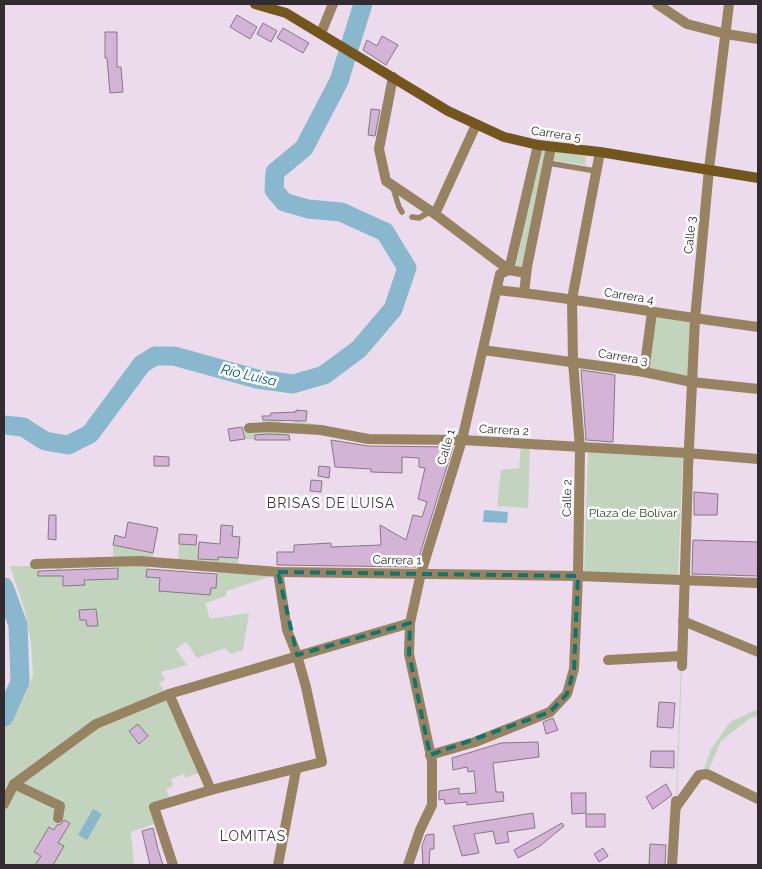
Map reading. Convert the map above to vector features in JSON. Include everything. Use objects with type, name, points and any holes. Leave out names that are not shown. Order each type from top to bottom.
[{"type":"main road","name":"Carrera 5","points":[[255,4],[286,13],[448,111],[504,137],[552,147],[600,152],[758,178]]},
{"type":"street","points":[[323,34],[333,4]]},
{"type":"street","points":[[657,4],[687,24],[726,34],[758,39]]},
{"type":"street","name":"Calle 3","points":[[608,660],[682,661],[694,319],[709,169],[729,4]]},
{"type":"street","points":[[393,77],[380,149],[389,183],[433,213],[509,270],[526,273]]},
{"type":"street","points":[[433,213],[476,125]]},
{"type":"street","name":"Calle 1","points":[[408,865],[420,830],[432,805],[431,758],[409,654],[410,623],[421,573],[462,440],[500,274],[509,270],[538,144]]},
{"type":"street","points":[[524,293],[526,273],[552,147]]},
{"type":"street","name":"Calle 2","points":[[431,758],[550,712],[567,694],[574,669],[580,447],[572,362],[572,300],[600,152]]},
{"type":"street","name":"Carrera 4","points":[[497,290],[758,327]]},
{"type":"street","points":[[644,372],[652,312]]},
{"type":"street","name":"Carrera 3","points":[[483,350],[644,372],[692,382],[758,389]]},
{"type":"street","name":"Carrera 2","points":[[249,428],[269,427],[321,430],[368,439],[462,440],[688,452],[758,459]]},
{"type":"street","name":"Carrera 1","points":[[35,564],[139,561],[278,572],[578,576],[758,583]]},
{"type":"street","points":[[173,865],[154,807],[211,790],[322,762],[297,655],[287,630],[278,572]]},
{"type":"street","points":[[683,621],[758,652]]},
{"type":"street","points":[[4,804],[14,784],[96,724],[169,694],[410,623]]},
{"type":"street","points":[[169,694],[211,790]]},
{"type":"street","points":[[278,865],[296,770]]},
{"type":"street","points":[[676,807],[699,775],[706,774],[758,799]]},
{"type":"street","points":[[14,784],[60,806],[58,818]]},
{"type":"street","points":[[672,865],[676,796]]},
{"type":"lane","points":[[548,163],[596,171]]},
{"type":"lane","points":[[389,183],[402,212]]},
{"type":"lane","points":[[412,218],[419,218],[433,213]]},
{"type":"highlighted area","points":[[278,572],[578,576],[574,669],[567,694],[550,712],[430,755],[409,654],[410,623],[297,655]]},
{"type":"green space","points":[[539,150],[546,152],[522,268],[516,267]]},
{"type":"green space","points":[[554,151],[586,156],[585,165],[552,160]]},
{"type":"green space","points":[[654,315],[691,322],[689,377],[647,370]]},
{"type":"green space","points":[[296,410],[295,420],[323,426],[289,431],[290,440],[245,439],[243,427],[263,425],[262,416],[279,415],[281,417],[281,425],[293,424],[293,412]]},
{"type":"green space","points":[[521,445],[530,445],[528,508],[497,506],[501,470],[519,468]]},
{"type":"green space","name":"Plaza de Bolívar","points":[[588,451],[683,455],[678,576],[584,572]]},
{"type":"green space","points":[[179,544],[199,545],[198,555],[238,558],[239,566],[178,562]]},
{"type":"green space","points":[[113,545],[153,553],[153,560],[113,561]]},
{"type":"green space","points":[[148,564],[146,576],[160,578],[159,591],[210,595],[211,588],[216,588],[217,570],[272,576],[226,591],[226,596],[205,603],[210,619],[249,613],[243,650],[231,654],[225,648],[197,658],[186,642],[176,649],[187,665],[161,672],[165,680],[159,683],[168,696],[199,773],[185,778],[184,774],[171,779],[173,786],[166,789],[170,800],[152,806],[157,823],[131,832],[134,865],[4,865],[4,721],[24,698],[33,675],[31,643],[25,611],[10,566],[38,566],[38,576],[56,575],[56,566],[62,566],[63,586],[84,585],[84,580],[118,579],[118,565]]},
{"type":"green space","points":[[681,666],[682,666],[676,795]]},
{"type":"green space","points":[[758,710],[758,716],[750,718],[721,741],[708,771],[703,772],[711,749],[730,722]]},
{"type":"water","points":[[484,510],[508,512],[507,523],[483,522]]},
{"type":"water","points":[[93,809],[102,814],[87,840],[78,835]]},
{"type":"building","points":[[237,15],[257,27],[250,39],[230,27]]},
{"type":"building","points":[[263,23],[277,31],[271,42],[257,34]]},
{"type":"building","points":[[283,28],[309,43],[303,53],[277,38]]},
{"type":"building","points":[[105,32],[117,32],[117,67],[121,67],[123,92],[110,93],[107,58],[105,58]]},
{"type":"building","points":[[382,36],[398,45],[386,65],[363,50],[367,40],[377,46]]},
{"type":"building","points":[[371,109],[380,110],[375,136],[368,135]]},
{"type":"building","points":[[581,370],[615,375],[613,442],[586,440]]},
{"type":"building","points":[[296,410],[307,411],[306,421],[263,420],[262,416],[270,416],[271,413],[296,412]]},
{"type":"building","points":[[242,427],[245,439],[230,441],[228,429]]},
{"type":"building","points":[[255,435],[289,435],[290,440],[255,440]]},
{"type":"building","points":[[331,440],[368,446],[453,447],[416,567],[277,565],[277,552],[294,552],[294,545],[331,543],[331,547],[381,545],[380,525],[406,540],[413,515],[422,517],[427,502],[418,499],[425,468],[419,467],[419,458],[402,457],[402,473],[371,472],[371,469],[335,467]]},
{"type":"building","points":[[154,456],[169,457],[169,466],[154,466]]},
{"type":"building","points":[[319,466],[330,467],[329,478],[318,476]]},
{"type":"building","points":[[311,480],[322,481],[321,492],[310,491]]},
{"type":"building","points":[[694,492],[718,494],[717,515],[694,515]]},
{"type":"building","points":[[49,515],[56,515],[56,540],[48,539]]},
{"type":"building","points":[[128,522],[158,528],[153,553],[113,545],[115,535],[125,538]]},
{"type":"building","points":[[221,525],[233,526],[232,536],[240,537],[238,558],[198,559],[199,542],[220,544]]},
{"type":"building","points":[[179,534],[197,535],[196,545],[179,544]]},
{"type":"building","points":[[693,540],[758,542],[758,576],[692,574]]},
{"type":"building","points":[[118,568],[118,579],[84,580],[85,585],[63,586],[63,576],[38,576],[38,571]]},
{"type":"building","points":[[147,569],[217,574],[216,588],[211,588],[210,595],[159,591],[160,578],[146,577]]},
{"type":"building","points":[[96,609],[98,626],[87,626],[86,620],[80,620],[79,610]]},
{"type":"building","points":[[659,702],[675,703],[673,728],[657,727]]},
{"type":"building","points":[[553,718],[558,730],[546,734],[543,722]]},
{"type":"building","points":[[138,724],[148,736],[139,744],[129,731]]},
{"type":"building","points":[[538,742],[539,757],[493,763],[496,792],[503,792],[504,801],[467,805],[467,802],[445,804],[444,799],[439,800],[439,791],[459,788],[459,794],[476,793],[474,771],[468,772],[467,767],[453,770],[452,758],[501,743]]},
{"type":"building","points":[[651,751],[674,751],[674,768],[650,767]]},
{"type":"building","points":[[666,784],[672,795],[653,809],[646,797]]},
{"type":"building","points":[[571,793],[586,793],[586,813],[572,814]]},
{"type":"building","points":[[533,813],[535,828],[507,832],[509,842],[496,844],[493,831],[474,834],[479,853],[462,856],[453,826]]},
{"type":"building","points":[[586,814],[605,814],[605,827],[586,827]]},
{"type":"building","points":[[64,820],[70,823],[58,843],[64,846],[53,865],[35,865],[41,856],[34,852],[49,827],[54,830]]},
{"type":"building","points":[[562,823],[564,826],[540,846],[518,858],[514,850]]},
{"type":"building","points":[[153,828],[163,865],[150,865],[142,831]]},
{"type":"building","points":[[434,834],[434,849],[430,849],[429,865],[423,865],[422,846],[426,835]]},
{"type":"building","points":[[650,844],[666,845],[665,865],[649,865]]},
{"type":"building","points":[[603,848],[608,856],[599,862],[594,854]]},
{"type":"waterway","name":"Río Luisa","points":[[4,425],[23,427],[45,441],[68,445],[90,434],[142,364],[155,356],[174,356],[257,379],[293,384],[324,375],[359,349],[393,309],[407,268],[385,232],[341,212],[308,209],[284,202],[274,190],[275,172],[304,148],[339,81],[363,4]]},
{"type":"waterway","name":"Río Luisa","points":[[4,587],[18,625],[20,682],[4,717]]},
{"type":"district","name":"BRISAS DE LUISA","points":[[331,503]]},
{"type":"district","name":"LOMITAS","points":[[253,836]]}]
